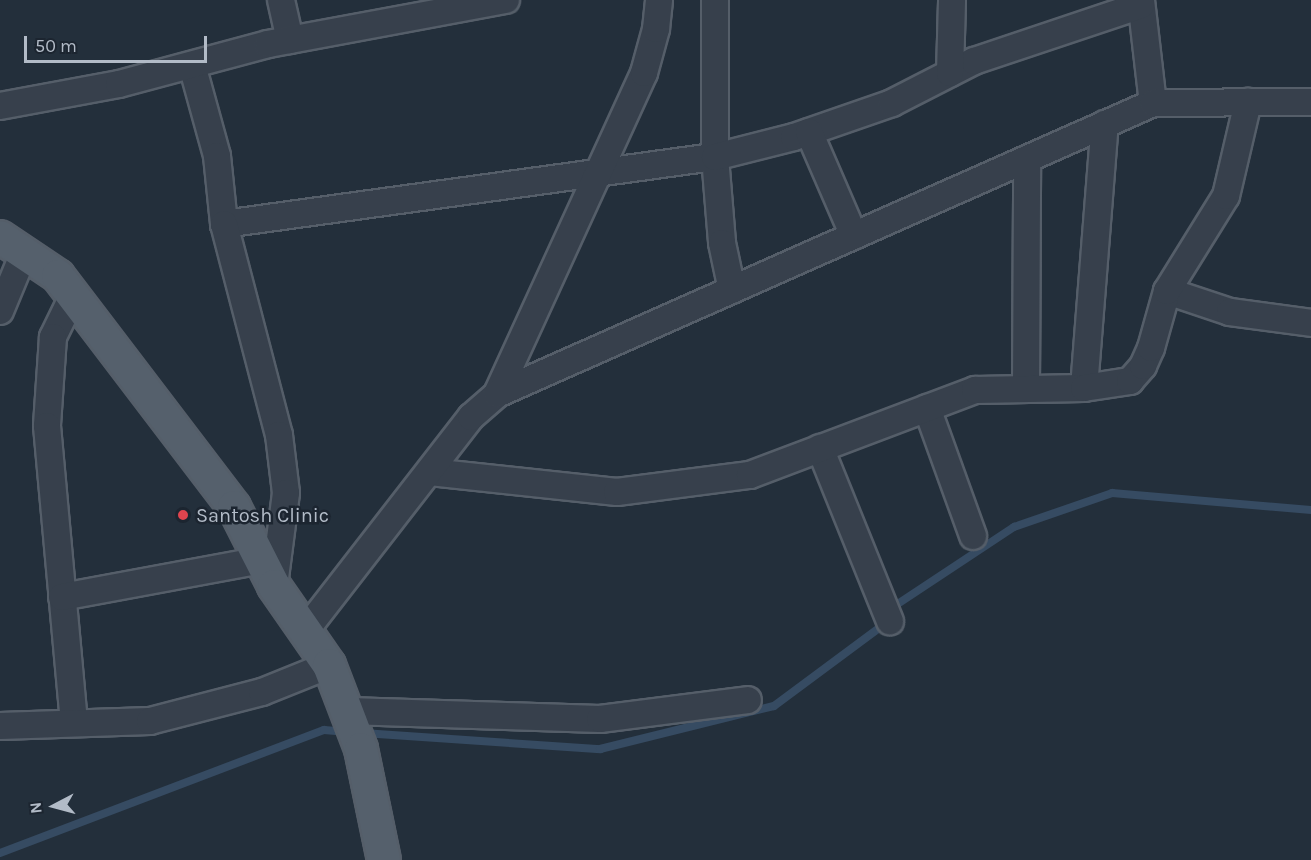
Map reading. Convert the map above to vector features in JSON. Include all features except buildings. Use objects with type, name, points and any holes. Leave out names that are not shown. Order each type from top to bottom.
[{"type":"main road","points":[[12,245],[58,276],[234,507],[268,573],[329,665],[348,711],[360,749],[384,860]]},
{"type":"street","points":[[281,0],[290,40]]},
{"type":"street","points":[[0,106],[192,65],[290,40],[450,5],[506,0]]},
{"type":"street","points":[[497,394],[644,73],[656,29],[659,0]]},
{"type":"street","points":[[715,0],[715,157],[722,243],[732,290]]},
{"type":"street","points":[[950,73],[952,0]]},
{"type":"street","points":[[224,224],[715,157],[809,132],[892,103],[950,73],[1026,41],[1141,3],[1153,103]]},
{"type":"street","points":[[62,597],[268,573],[286,493],[279,435],[224,224],[217,156],[192,65]]},
{"type":"street","points":[[305,631],[471,417],[497,394],[1153,103],[1310,99]]},
{"type":"street","points":[[430,472],[617,492],[750,475],[975,390],[1026,387],[1084,388],[1130,381],[1143,366],[1167,291],[1226,196],[1248,102]]},
{"type":"street","points":[[1084,388],[1105,124]]},
{"type":"street","points":[[809,132],[854,236]]},
{"type":"street","points":[[1026,387],[1027,159]]},
{"type":"street","points":[[0,311],[12,245]]},
{"type":"street","points":[[1167,291],[1230,312],[1311,323]]},
{"type":"street","points":[[73,296],[53,337],[47,426],[74,723]]},
{"type":"street","points":[[927,408],[973,536]]},
{"type":"street","points":[[820,448],[890,621]]},
{"type":"street","points":[[0,726],[150,721],[262,692],[329,665]]},
{"type":"street","points":[[348,711],[600,719],[748,700]]},
{"type":"waterway","points":[[890,609],[1014,527],[1112,493],[1311,510]]},
{"type":"waterway","points":[[363,733],[600,749],[774,706],[887,622]]},
{"type":"waterway","points":[[0,853],[324,730],[348,732]]},
{"type":"place","name":"Santosh Clinic","points":[[183,515]]}]
